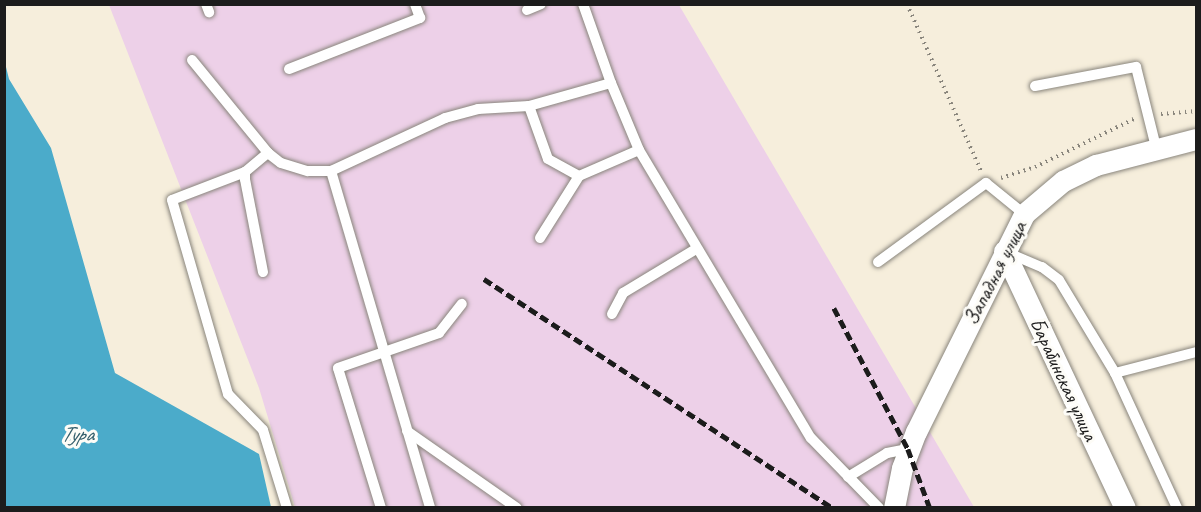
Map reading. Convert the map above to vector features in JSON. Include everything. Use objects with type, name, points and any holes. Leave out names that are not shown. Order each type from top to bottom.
[{"type":"street","name":"Западная улица","points":[[894,507],[908,448],[1024,214],[1062,181],[1096,165],[1156,147],[1197,139]]},
{"type":"street","name":"Барабинская улица","points":[[1004,251],[1125,507]]},
{"type":"lane","points":[[289,69],[420,18],[415,4]]},
{"type":"lane","points":[[527,10],[541,4]]},
{"type":"lane","points":[[583,4],[611,83],[639,150],[696,249],[811,438],[879,507]]},
{"type":"lane","points":[[192,60],[268,153],[281,163],[299,168],[331,171],[445,118],[478,109],[529,105],[611,83]]},
{"type":"lane","points":[[1035,86],[1136,67],[1156,147]]},
{"type":"lane","points":[[529,105],[548,159],[579,176]]},
{"type":"lane","points":[[540,238],[579,176],[639,150]]},
{"type":"lane","points":[[268,153],[245,172],[172,200],[228,394],[263,430],[287,507]]},
{"type":"lane","points":[[331,171],[383,354],[430,507]]},
{"type":"lane","points":[[245,172],[263,272]]},
{"type":"lane","points":[[879,262],[986,183],[1024,214]]},
{"type":"lane","points":[[612,314],[624,293],[696,249]]},
{"type":"lane","points":[[1004,251],[1042,267],[1059,280],[1115,373],[1177,507]]},
{"type":"lane","points":[[381,507],[338,368],[439,333],[462,304]]},
{"type":"lane","points":[[1115,373],[1197,352]]},
{"type":"lane","points":[[407,431],[517,507]]},
{"type":"lane","points":[[848,477],[887,453],[908,448]]},
{"type":"path","points":[[907,4],[986,183],[1035,167],[1126,121],[1148,115],[1197,111]]},
{"type":"shaded area","points":[[109,5],[679,5],[974,507],[295,507],[259,388]]},
{"type":"water","name":"Тура","points":[[4,59],[9,79],[51,148],[115,373],[259,454],[271,507],[5,507]]},
{"type":"railway","points":[[484,279],[832,508]]},
{"type":"railway","points":[[834,308],[908,449],[930,508]]}]
